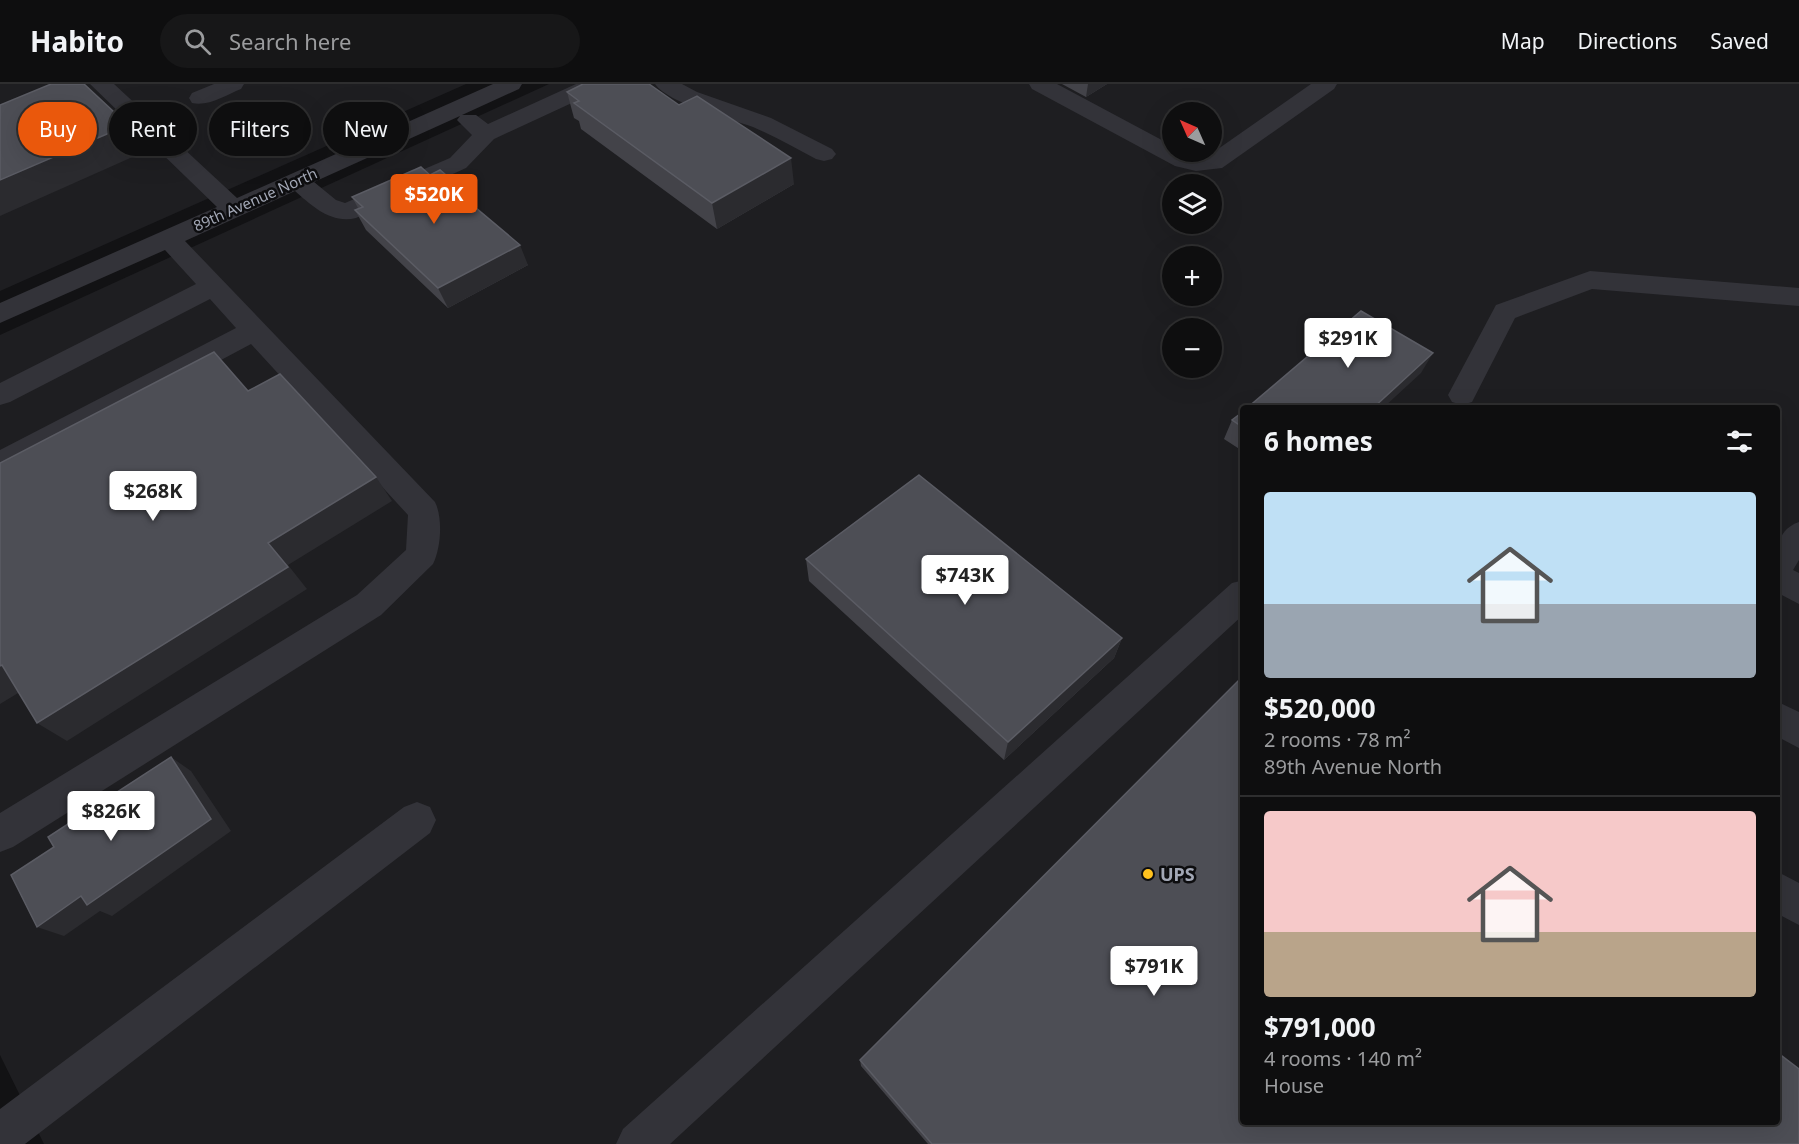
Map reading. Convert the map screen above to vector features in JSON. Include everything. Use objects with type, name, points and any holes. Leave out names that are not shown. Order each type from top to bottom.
[{"type":"street","points":[[100,84],[234,208]]},
{"type":"street","points":[[200,98],[233,84]]},
{"type":"street","name":"89th Avenue North","points":[[0,314],[511,84]]},
{"type":"street","points":[[298,180],[327,206],[347,212],[458,164],[486,134],[594,84]]},
{"type":"street","points":[[666,84],[689,97],[763,123],[824,154]]},
{"type":"street","points":[[1040,84],[1184,161],[1196,164],[1214,163],[1326,84]]},
{"type":"street","points":[[454,110],[486,134]]},
{"type":"street","points":[[0,834],[369,605],[422,555],[424,511],[168,238]]},
{"type":"street","points":[[1464,404],[1504,312],[1590,279],[1799,297]]},
{"type":"street","points":[[0,395],[213,287]]},
{"type":"street","points":[[0,464],[254,330]]},
{"type":"street","points":[[1780,562],[1799,535]]},
{"type":"street","points":[[1780,578],[1799,590]]},
{"type":"street","points":[[642,1142],[1240,598]]},
{"type":"street","points":[[1780,719],[1799,732]]},
{"type":"street","points":[[0,1136],[417,820]]},
{"type":"street","points":[[1780,892],[1799,906]]},
{"type":"shaded area","points":[[0,84],[466,84],[409,109],[409,102],[323,102],[323,148],[311,153],[311,102],[209,102],[209,156],[304,156],[0,291]]},
{"type":"shaded area","points":[[549,84],[1799,84],[1799,1144],[44,1144],[0,1055],[0,335],[392,156],[409,156],[409,148]]},
{"type":"building","points":[[51,84],[84,84],[109,107],[109,133],[97,138],[97,102],[18,102],[18,156],[56,156],[0,180],[0,105]]},
{"type":"building","points":[[583,84],[649,84],[679,105],[697,96],[791,158],[712,203],[574,103],[579,101],[567,92]]},
{"type":"building","points":[[421,167],[430,175],[440,170],[474,199],[469,202],[520,245],[438,288],[355,210],[363,207],[352,197]]},
{"type":"building","points":[[1361,311],[1433,353],[1376,405],[1251,405]]},
{"type":"building","points":[[214,352],[248,391],[280,374],[376,477],[268,543],[288,567],[37,723],[2,665],[0,666],[0,463]]},
{"type":"building","points":[[1240,414],[1240,425],[1232,420]]},
{"type":"building","points":[[919,475],[1122,638],[1008,742],[806,559]]},
{"type":"building","name":"UPS","points":[[1240,679],[1240,1125],[1780,1125],[1780,1055],[1799,1069],[1799,1144],[932,1144],[860,1060]]},
{"type":"building","points":[[171,757],[211,819],[87,905],[81,896],[37,927],[11,875],[54,847],[48,837]]},
{"type":"place","name":"UPS","points":[[1148,874]]}]
